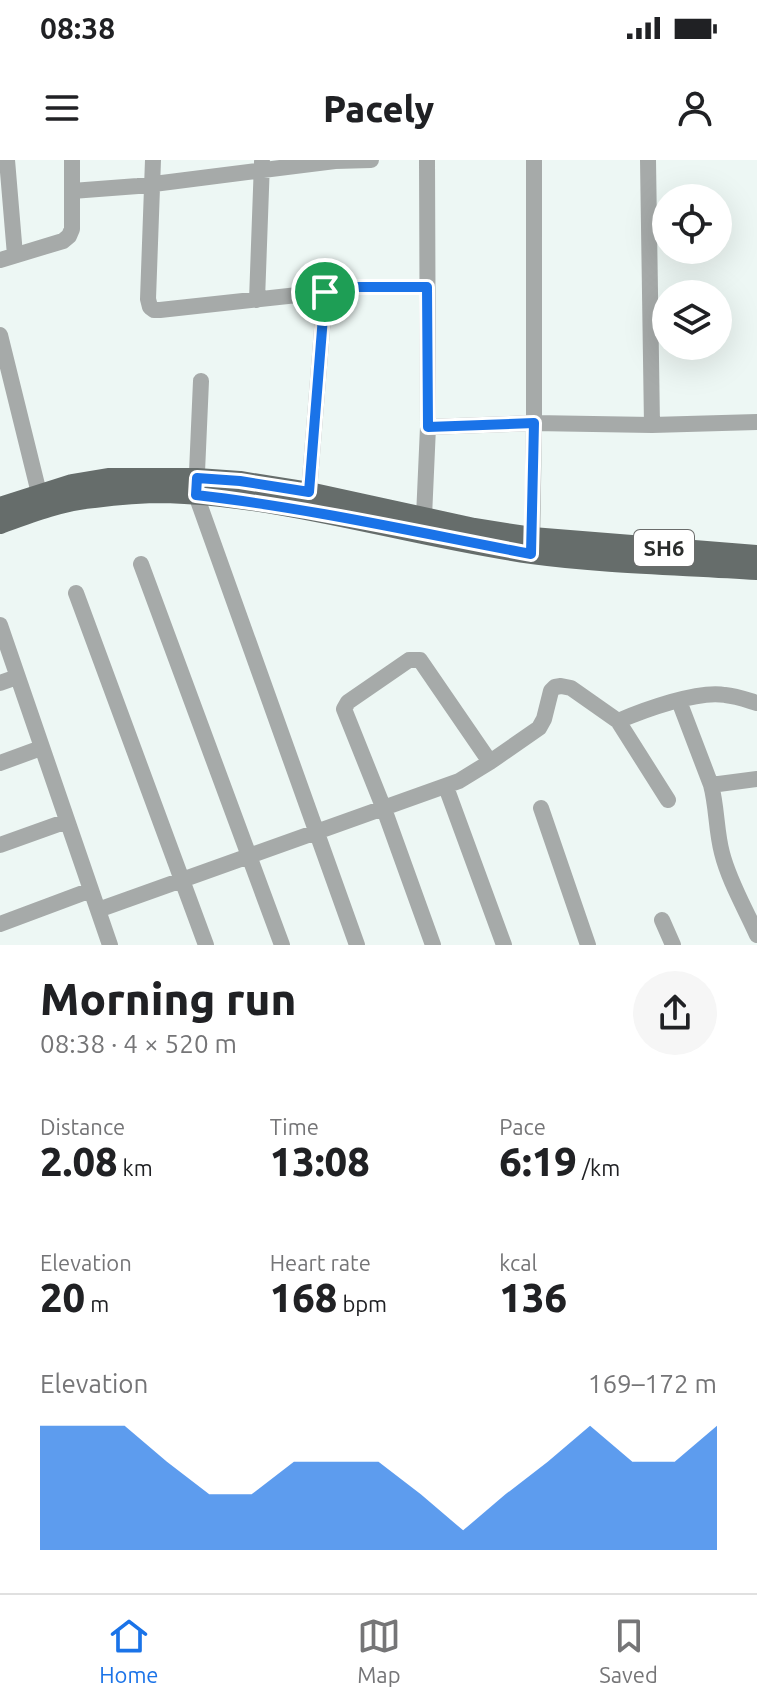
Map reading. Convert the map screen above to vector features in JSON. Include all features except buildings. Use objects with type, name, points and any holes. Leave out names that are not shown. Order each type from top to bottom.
[{"type":"main road","name":"SH6","points":[[0,507],[72,484],[108,478],[196,487],[406,531],[757,570]]},
{"type":"main road","name":"SH6","points":[[0,524],[46,508],[91,498],[164,493],[240,481],[309,492],[424,517],[532,545]]},
{"type":"main road","name":"SH6","points":[[572,550],[757,555]]},
{"type":"street","points":[[7,160],[8,258],[67,239],[72,229],[72,160]]},
{"type":"street","points":[[153,160],[150,307],[160,310],[348,287],[427,287]]},
{"type":"street","points":[[72,191],[151,184],[262,165],[371,160]]},
{"type":"street","points":[[424,517],[428,427],[427,160]]},
{"type":"street","points":[[532,545],[534,160]]},
{"type":"street","points":[[648,160],[652,425]]},
{"type":"street","points":[[257,300],[262,165]]},
{"type":"street","points":[[309,492],[325,292]]},
{"type":"street","points":[[0,335],[39,493]]},
{"type":"street","points":[[201,381],[196,487],[315,833],[357,945]]},
{"type":"street","points":[[428,427],[757,422]]},
{"type":"street","points":[[141,564],[282,945]]},
{"type":"street","points":[[76,593],[206,945]]},
{"type":"street","points":[[0,625],[110,945]]},
{"type":"street","points":[[433,945],[344,709],[348,702],[409,660],[417,659],[424,663],[490,762]]},
{"type":"street","points":[[0,683],[17,677]]},
{"type":"street","points":[[98,910],[446,787],[490,762],[539,728],[555,687],[571,688],[618,721],[668,800]]},
{"type":"street","points":[[618,721],[679,701],[713,694],[757,703]]},
{"type":"street","points":[[679,701],[715,799],[719,839],[726,867],[757,935]]},
{"type":"street","points":[[0,763],[41,748]]},
{"type":"street","points":[[711,785],[757,779]]},
{"type":"street","points":[[446,787],[504,945]]},
{"type":"street","points":[[541,808],[588,945]]},
{"type":"street","points":[[0,845],[67,821]]},
{"type":"street","points":[[0,924],[91,890]]},
{"type":"street","points":[[662,920],[673,945]]},
{"type":"route","points":[[348,287],[427,287],[428,427],[534,423],[531,554],[310,511],[196,495],[197,478],[309,492],[325,292],[348,287]]}]
